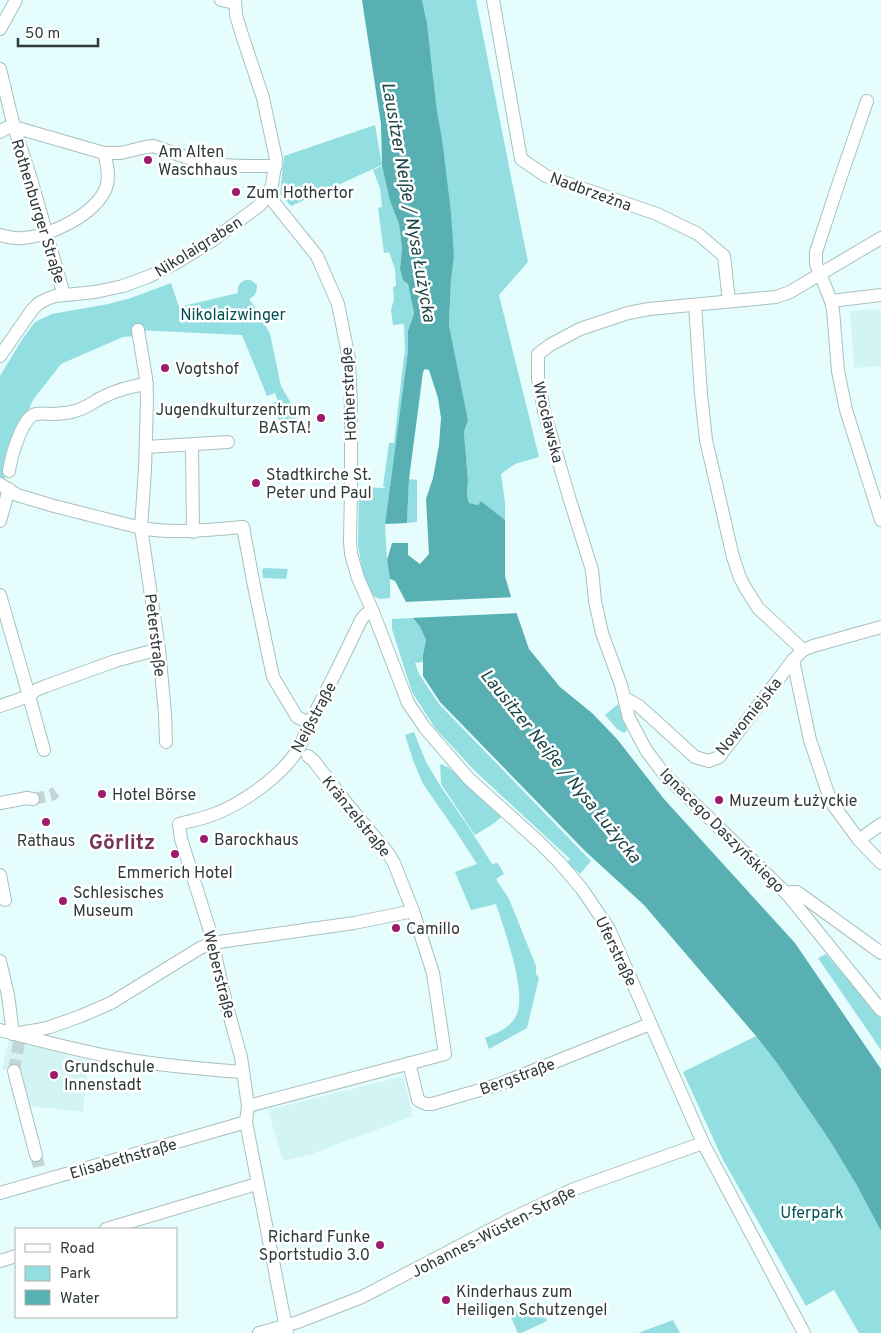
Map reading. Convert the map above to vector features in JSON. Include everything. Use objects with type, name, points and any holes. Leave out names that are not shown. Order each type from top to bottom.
[{"type":"street","points":[[0,29],[16,0]]},
{"type":"street","points":[[0,132],[6,128],[14,127],[104,153],[154,146],[190,158],[220,165],[276,166],[266,110],[236,15],[235,2],[221,0]]},
{"type":"street","name":"Nadbrzeżna","points":[[493,0],[521,159],[546,176],[657,214],[698,234],[724,256],[729,301]]},
{"type":"street","name":"Rothenburger Straße","points":[[0,69],[14,127],[64,295]]},
{"type":"street","points":[[867,102],[838,185],[815,260],[831,301],[838,371],[843,399],[881,520]]},
{"type":"street","points":[[0,235],[20,238],[47,233],[72,222],[100,200],[108,180],[108,166],[104,153]]},
{"type":"street","name":"Nikolaigraben","points":[[0,356],[32,310],[47,299],[123,286],[150,276],[176,263],[213,240],[260,205],[268,195],[276,166]]},
{"type":"street","name":"Hotherstraße","points":[[268,195],[317,256],[338,304],[348,359],[351,409],[351,554],[358,578],[373,612]]},
{"type":"street","name":"Wrocławska","points":[[595,600],[592,570],[558,462],[541,399],[537,370],[538,354],[550,344],[580,329],[628,314],[649,309],[776,297],[797,289],[881,238]]},
{"type":"street","points":[[831,301],[881,295]]},
{"type":"street","points":[[695,305],[706,440],[733,557],[743,584],[758,608],[803,650]]},
{"type":"street","name":"Peterstraße","points":[[138,330],[147,384],[146,447],[141,528],[159,650],[166,742]]},
{"type":"street","points":[[0,521],[13,452],[18,437],[33,415],[79,410],[110,394],[132,386],[147,384]]},
{"type":"street","points":[[146,447],[228,442]]},
{"type":"street","points":[[192,445],[193,532]]},
{"type":"street","points":[[6,483],[17,495],[141,528],[193,532],[243,527],[273,677],[297,717],[309,723]]},
{"type":"street","points":[[0,595],[44,750]]},
{"type":"street","name":"Ignacego Daszyńskiego","points":[[595,600],[606,645],[622,685],[629,718],[646,750],[664,774],[788,895],[881,1010]]},
{"type":"street","name":"Neißstraße","points":[[179,828],[179,824],[213,814],[245,799],[267,783],[288,762],[305,753],[309,723],[333,680],[361,620],[366,614],[373,612]]},
{"type":"street","name":"Uferstraße","points":[[373,612],[408,703],[418,719],[469,779],[539,842],[582,889],[598,911],[613,937],[703,1143],[804,1333]]},
{"type":"street","name":"Nowomiejska","points":[[625,698],[639,706],[695,757],[709,761],[719,757],[793,660],[803,650],[881,627]]},
{"type":"street","points":[[0,706],[30,696],[36,690],[115,661],[159,650]]},
{"type":"street","points":[[793,660],[810,740],[831,802],[859,840],[881,863]]},
{"type":"street","name":"Kränzelstraße","points":[[305,753],[388,853],[394,863],[413,911],[433,973],[445,1054],[408,1062]]},
{"type":"street","points":[[0,803],[31,796]]},
{"type":"street","points":[[859,840],[881,824]]},
{"type":"street","name":"Weberstraße","points":[[179,828],[212,944],[241,1057],[248,1106],[246,1122],[286,1329]]},
{"type":"street","points":[[0,875],[5,900]]},
{"type":"street","points":[[788,895],[791,892],[797,892],[881,953]]},
{"type":"street","points":[[16,1038],[81,1016],[111,1003],[200,948],[212,944],[354,923],[413,911]]},
{"type":"street","points":[[0,961],[16,1038]]},
{"type":"street","name":"Bergstraße","points":[[408,1062],[418,1100],[426,1104],[432,1104],[497,1085],[650,1024]]},
{"type":"street","points":[[0,1030],[16,1038],[124,1059],[189,1068],[242,1072]]},
{"type":"street","points":[[248,1106],[408,1062]]},
{"type":"street","points":[[14,1071],[36,1155]]},
{"type":"street","name":"Elisabethstraße","points":[[0,1193],[246,1122]]},
{"type":"street","name":"Johannes-Wüsten-Straße","points":[[259,1333],[286,1329],[362,1298],[513,1218],[574,1189],[703,1143]]},
{"type":"street","points":[[109,1228],[257,1184]]},
{"type":"street","points":[[0,1261],[15,1256]]},
{"type":"shaded area","points":[[881,309],[881,366],[854,368],[850,311]]},
{"type":"shaded area","name":"Grundschule Innenstadt","points":[[9,1040],[66,1054],[66,1056],[89,1060],[83,1112],[29,1106],[20,1073],[2,1069]]},
{"type":"shaded area","points":[[403,1076],[413,1116],[312,1154],[283,1161],[268,1110]]},
{"type":"green space","points":[[422,0],[476,0],[528,262],[499,295],[539,457],[515,464],[501,474],[505,502],[505,520],[481,501],[478,505],[469,503],[467,495],[468,481],[464,432],[468,420],[449,325],[454,257],[442,138],[427,23]]},
{"type":"green space","points":[[375,125],[382,165],[291,206],[280,194],[284,156]]},
{"type":"green space","points":[[382,166],[390,201],[399,224],[402,248],[400,268],[408,284],[414,313],[408,331],[408,351],[385,524],[390,598],[380,599],[373,596],[368,589],[361,564],[358,545],[359,487],[386,488],[383,486],[389,443],[394,443],[405,353],[404,324],[393,325],[391,310],[394,299],[393,287],[396,286],[395,269],[389,252],[384,253],[378,208],[382,207],[380,188],[373,170]]},
{"type":"green space","name":"Nikolaizwinger","points":[[245,280],[251,280],[257,285],[255,294],[249,299],[270,334],[281,386],[298,420],[280,424],[273,403],[278,401],[275,393],[267,396],[242,335],[135,330],[136,336],[123,337],[61,364],[33,400],[11,451],[4,480],[0,478],[0,376],[35,322],[52,314],[131,298],[171,283],[179,307],[238,293],[239,285]]},
{"type":"green space","points":[[409,479],[417,480],[417,522],[407,523]]},
{"type":"green space","points":[[264,568],[288,569],[286,579],[263,578],[262,570]]},
{"type":"green space","points":[[413,618],[426,640],[423,662],[415,663],[419,674],[439,704],[591,861],[580,874],[567,862],[570,859],[476,772],[435,728],[412,692],[392,629],[392,619]]},
{"type":"green space","points":[[618,704],[627,730],[624,733],[617,729],[605,715]]},
{"type":"green space","points":[[414,732],[426,762],[441,787],[492,864],[498,863],[504,874],[496,879],[509,899],[539,978],[527,1028],[489,1049],[485,1038],[510,1024],[516,1016],[519,1006],[514,961],[496,904],[471,910],[455,872],[477,864],[423,784],[405,735]]},
{"type":"green space","points":[[440,765],[447,766],[501,817],[475,835],[441,784]]},
{"type":"green space","points":[[826,954],[881,1019],[881,1050],[818,958]]},
{"type":"green space","name":"Uferpark","points":[[756,1036],[777,1063],[830,1141],[881,1231],[881,1333],[859,1333],[834,1290],[806,1306],[722,1158],[683,1072]]},
{"type":"green space","points":[[538,1301],[547,1321],[518,1333],[510,1315]]},
{"type":"green space","points":[[673,1320],[680,1333],[638,1333]]},
{"type":"water","name":"Lausitzer Neiße / Nysa Łużycka","points":[[362,0],[422,0],[427,23],[451,213],[454,257],[449,325],[468,420],[464,432],[468,481],[467,495],[469,503],[478,505],[481,501],[505,520],[505,576],[529,649],[560,687],[592,713],[617,739],[664,799],[795,943],[881,1069],[881,1231],[830,1141],[777,1063],[756,1036],[644,905],[585,851],[440,702],[423,676],[423,655],[426,640],[395,581],[390,579],[387,560],[392,543],[408,543],[408,555],[420,564],[429,554],[426,499],[433,478],[439,445],[441,418],[438,398],[429,370],[425,369],[423,372],[409,479],[407,523],[385,524],[408,351],[408,331],[414,313],[408,284],[403,280],[400,268],[402,248],[399,224],[390,201],[382,166],[381,124]]},
{"type":"pier","points":[[514,597],[519,613],[410,618],[404,602]]},
{"type":"tunnel","points":[[33,799],[52,795],[56,792]]},
{"type":"tunnel","points":[[14,1071],[19,1042]]},
{"type":"tunnel","points":[[36,1155],[39,1167]]},
{"type":"place","name":"Am Alten Waschhaus","points":[[148,160]]},
{"type":"place","name":"Zum Hothertor","points":[[236,192]]},
{"type":"place","name":"Vogtshof","points":[[165,368]]},
{"type":"place","name":"Jugendkulturzentrum BASTA!","points":[[321,418]]},
{"type":"place","name":"Stadtkirche St. Peter und Paul","points":[[256,483]]},
{"type":"place","name":"Hotel Börse","points":[[102,794]]},
{"type":"place","name":"Muzeum Łużyckie","points":[[719,800]]},
{"type":"place","name":"Rathaus","points":[[46,822]]},
{"type":"place","name":"Barockhaus","points":[[204,839]]},
{"type":"place","name":"Emmerich Hotel","points":[[175,854]]},
{"type":"place","name":"Schlesisches Museum","points":[[63,901]]},
{"type":"place","name":"Camillo","points":[[396,928]]},
{"type":"place","name":"Grundschule Innenstadt","points":[[54,1075]]},
{"type":"place","name":"Richard Funke Sportstudio 3.0","points":[[380,1245]]},
{"type":"place","name":"Kinderhaus zum Heiligen Schutzengel","points":[[446,1300]]},
{"type":"district","name":"Görlitz","points":[[122,842]]}]
